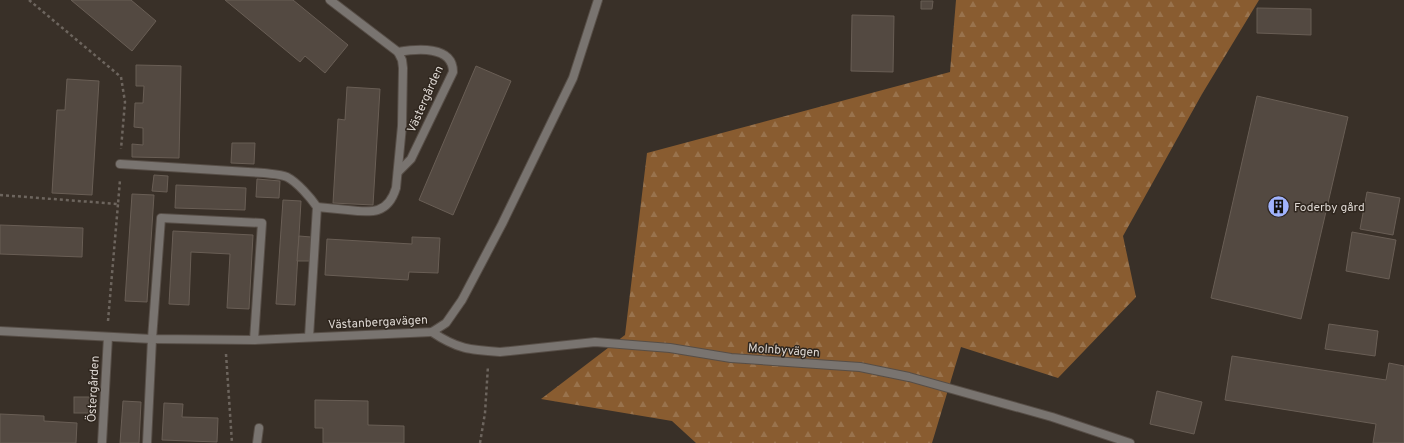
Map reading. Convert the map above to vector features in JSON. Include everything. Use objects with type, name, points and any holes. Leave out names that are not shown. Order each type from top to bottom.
[{"type":"street","points":[[330,0],[398,52]]},
{"type":"street","name":"Västanbergavägen","points":[[0,331],[152,340],[254,340],[432,332],[446,323],[462,300],[502,224],[573,78],[598,0]]},
{"type":"street","name":"Västergården","points":[[317,207],[366,212],[376,211],[393,198],[398,172],[402,126],[403,68],[402,60],[398,52],[433,50],[450,60],[453,65],[453,72],[411,159],[398,172]]},
{"type":"street","points":[[120,164],[264,173],[286,177],[312,199],[317,207],[309,337]]},
{"type":"street","points":[[147,443],[152,340],[161,218],[262,223],[254,340]]},
{"type":"street","name":"Molnbyvägen","points":[[432,332],[446,342],[468,350],[500,352],[595,342],[670,348],[731,358],[860,367],[910,377],[1052,417],[1130,443]]},
{"type":"street","name":"Östergården","points":[[102,443],[108,337]]},
{"type":"street","points":[[257,443],[259,428]]},
{"type":"path","points":[[30,0],[121,77],[125,102],[108,337]]},
{"type":"path","points":[[0,195],[118,204]]},
{"type":"path","points":[[225,340],[232,443]]},
{"type":"path","points":[[480,443],[485,413],[488,351]]},
{"type":"green space","points":[[956,0],[1259,0],[1202,94],[1123,236],[1136,297],[1058,378],[961,347],[932,443],[696,443],[672,421],[541,399],[625,335],[647,153],[950,72]]},
{"type":"building","points":[[71,0],[131,0],[156,21],[132,51]]},
{"type":"building","points":[[225,0],[293,0],[348,45],[325,73],[305,56],[300,62]]},
{"type":"building","points":[[921,1],[933,1],[932,9],[921,9]]},
{"type":"building","points":[[1257,8],[1311,9],[1311,35],[1257,33]]},
{"type":"building","points":[[852,15],[894,16],[893,72],[851,71]]},
{"type":"building","points":[[136,65],[181,66],[179,158],[132,157],[132,144],[143,145],[143,128],[134,127],[135,103],[143,103],[144,86],[136,86]]},
{"type":"building","points":[[476,66],[511,81],[453,215],[419,200]]},
{"type":"building","points":[[67,79],[99,81],[92,195],[52,193],[57,110],[65,110]]},
{"type":"building","points":[[347,87],[380,89],[373,205],[333,203],[338,119],[345,120]]},
{"type":"building","name":"Foderby gård","points":[[1257,96],[1348,117],[1301,319],[1211,298]]},
{"type":"building","points":[[232,143],[255,143],[254,164],[231,163]]},
{"type":"building","points":[[154,175],[168,176],[167,192],[152,191]]},
{"type":"building","points":[[257,179],[280,181],[279,198],[256,197]]},
{"type":"building","points":[[176,185],[246,188],[245,210],[175,208]]},
{"type":"building","points":[[1367,192],[1400,198],[1393,235],[1360,229]]},
{"type":"building","points":[[132,194],[154,195],[147,302],[125,301]]},
{"type":"building","points":[[283,200],[301,201],[295,305],[276,304]]},
{"type":"building","points":[[0,225],[83,228],[82,257],[0,254]]},
{"type":"building","points":[[173,231],[253,235],[249,309],[227,308],[230,254],[191,252],[189,305],[169,304]]},
{"type":"building","points":[[1352,232],[1396,240],[1389,279],[1346,271]]},
{"type":"building","points":[[299,236],[311,237],[310,261],[297,261]]},
{"type":"building","points":[[412,237],[440,238],[438,273],[409,272],[408,280],[325,275],[327,239],[412,244]]},
{"type":"building","points":[[1329,324],[1378,331],[1375,356],[1325,349]]},
{"type":"building","points":[[1232,356],[1386,380],[1389,363],[1404,366],[1404,443],[1373,443],[1376,424],[1225,400]]},
{"type":"building","points":[[1157,391],[1202,402],[1194,434],[1150,424]]},
{"type":"building","points":[[74,397],[90,397],[90,413],[74,413]]},
{"type":"building","points":[[315,400],[368,401],[368,425],[404,426],[404,443],[323,443],[323,428],[315,428]]},
{"type":"building","points":[[123,401],[141,402],[139,443],[120,443]]},
{"type":"building","points":[[164,403],[183,404],[182,417],[218,418],[217,442],[162,440]]},
{"type":"building","points":[[0,414],[44,416],[44,421],[77,423],[76,443],[0,443]]},
{"type":"place","name":"Foderby gård","points":[[1279,207]]}]
